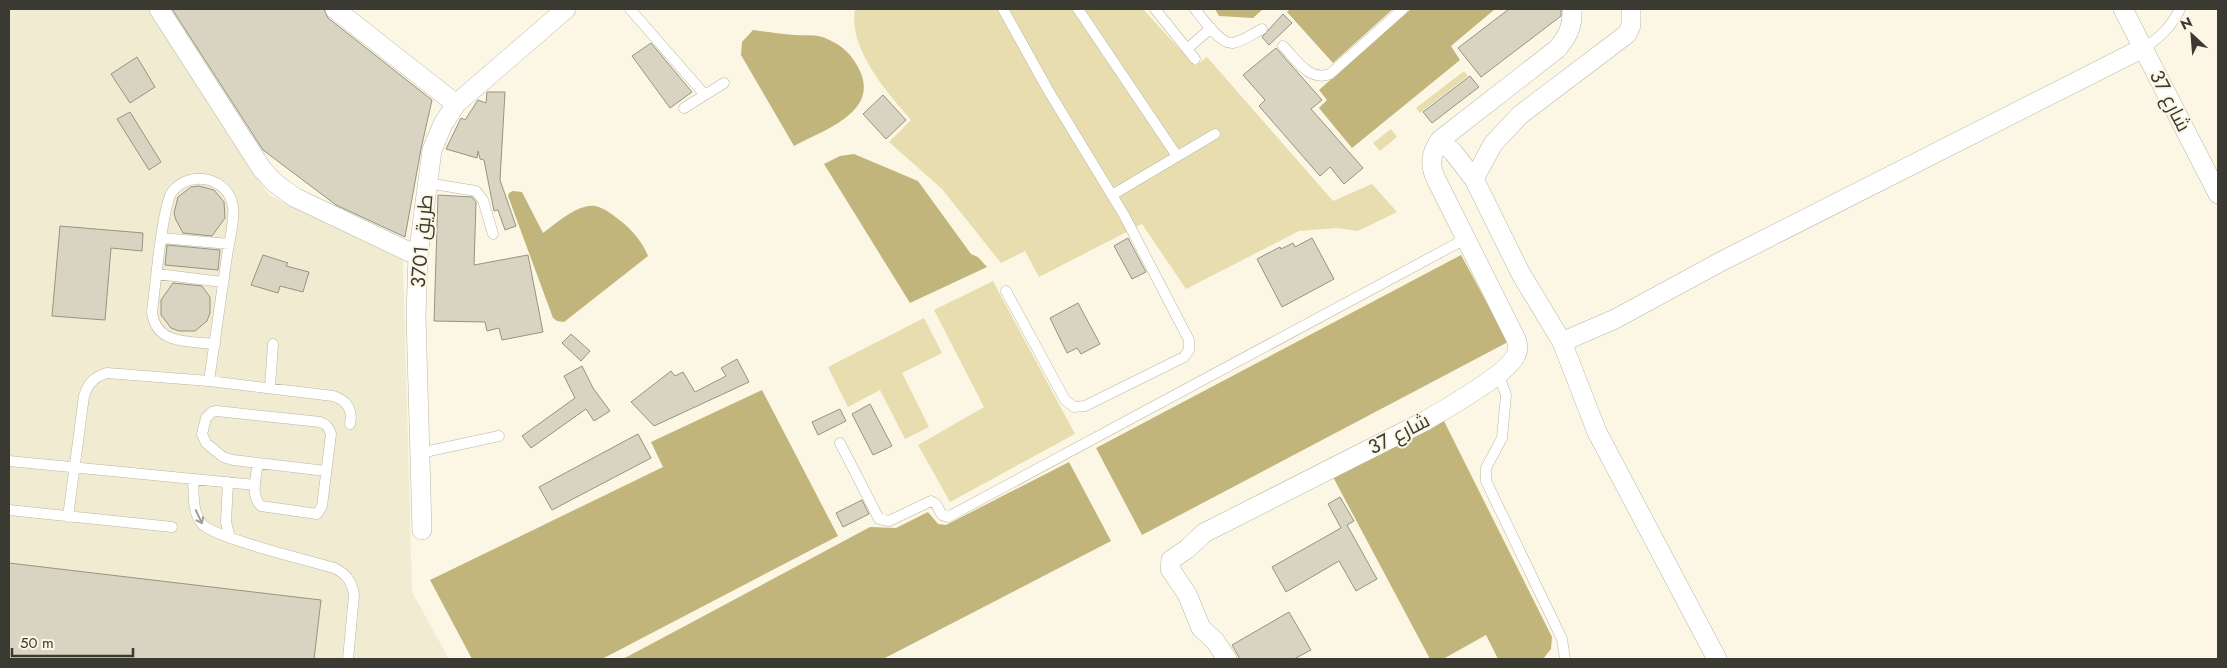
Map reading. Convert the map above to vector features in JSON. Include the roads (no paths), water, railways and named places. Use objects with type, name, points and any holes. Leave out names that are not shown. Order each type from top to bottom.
[{"type":"street","points":[[159,9],[262,168],[275,183],[294,197],[418,256]]},
{"type":"street","points":[[335,9],[456,104]]},
{"type":"street","name":"طريق 3701","points":[[422,530],[416,316],[418,256],[427,183],[436,138],[456,104],[566,9]]},
{"type":"street","points":[[1572,9],[1573,22],[1567,37],[1557,49],[1440,140],[1453,152],[1474,178],[1521,274],[1562,342],[1597,432],[1717,659]]},
{"type":"street","points":[[1474,178],[1493,144],[1520,115],[1627,34],[1631,25],[1631,9]]},
{"type":"street","name":"شارع 37","points":[[2123,9],[2218,194]]},
{"type":"street","points":[[1562,342],[1615,319],[1724,260],[2143,48]]},
{"type":"street","name":"شارع 37","points":[[1227,659],[1215,641],[1201,628],[1190,600],[1170,569],[1171,560],[1187,549],[1204,532],[1425,421],[1498,373],[1516,356],[1517,341],[1432,171],[1432,155],[1440,140]]},
{"type":"lane","points":[[630,9],[705,95]]},
{"type":"lane","points":[[1003,9],[1059,110],[1112,195],[1189,340],[1189,350],[1184,357],[1086,406],[1074,407],[1065,400],[1006,291]]},
{"type":"lane","points":[[1078,9],[1177,156]]},
{"type":"lane","points":[[1155,9],[1195,59]]},
{"type":"lane","points":[[1195,9],[1221,39],[1228,43],[1237,42],[1262,29]]},
{"type":"lane","points":[[1283,46],[1309,72],[1319,77],[1325,76],[1330,74],[1403,9]]},
{"type":"lane","points":[[2143,48],[2158,39],[2170,26],[2180,9]]},
{"type":"lane","points":[[1187,49],[1211,28]]},
{"type":"lane","points":[[684,108],[724,84]]},
{"type":"lane","points":[[1112,195],[1215,134]]},
{"type":"lane","points":[[209,380],[229,244],[233,209],[232,200],[221,186],[204,179],[185,181],[171,193],[167,202],[152,312],[153,322],[158,331],[166,337],[176,340],[214,344]]},
{"type":"lane","points":[[427,183],[476,191],[483,200],[493,234]]},
{"type":"lane","points":[[162,238],[229,244]]},
{"type":"lane","points":[[840,443],[879,519],[889,521],[931,501],[936,504],[942,515],[948,517],[1467,238]]},
{"type":"lane","points":[[157,274],[224,282]]},
{"type":"lane","points":[[270,387],[273,344]]},
{"type":"lane","points":[[68,517],[84,396],[91,381],[107,373],[209,380],[340,398],[349,407],[350,424]]},
{"type":"lane","points":[[1498,373],[1506,395],[1502,438],[1486,468],[1486,480],[1562,639],[1565,659]]},
{"type":"lane","points":[[258,463],[255,496],[261,506],[316,514],[322,506],[331,434],[324,423],[217,411],[208,414],[202,434],[206,443],[228,459],[326,471]]},
{"type":"lane","points":[[420,453],[499,436]]},
{"type":"lane","points":[[9,460],[256,485]]},
{"type":"lane","points":[[193,479],[195,512],[203,525],[230,538],[334,568],[346,575],[353,587],[354,595],[348,659]]},
{"type":"lane","points":[[228,482],[226,522],[230,538]]},
{"type":"lane","points":[[9,510],[172,527]]}]
